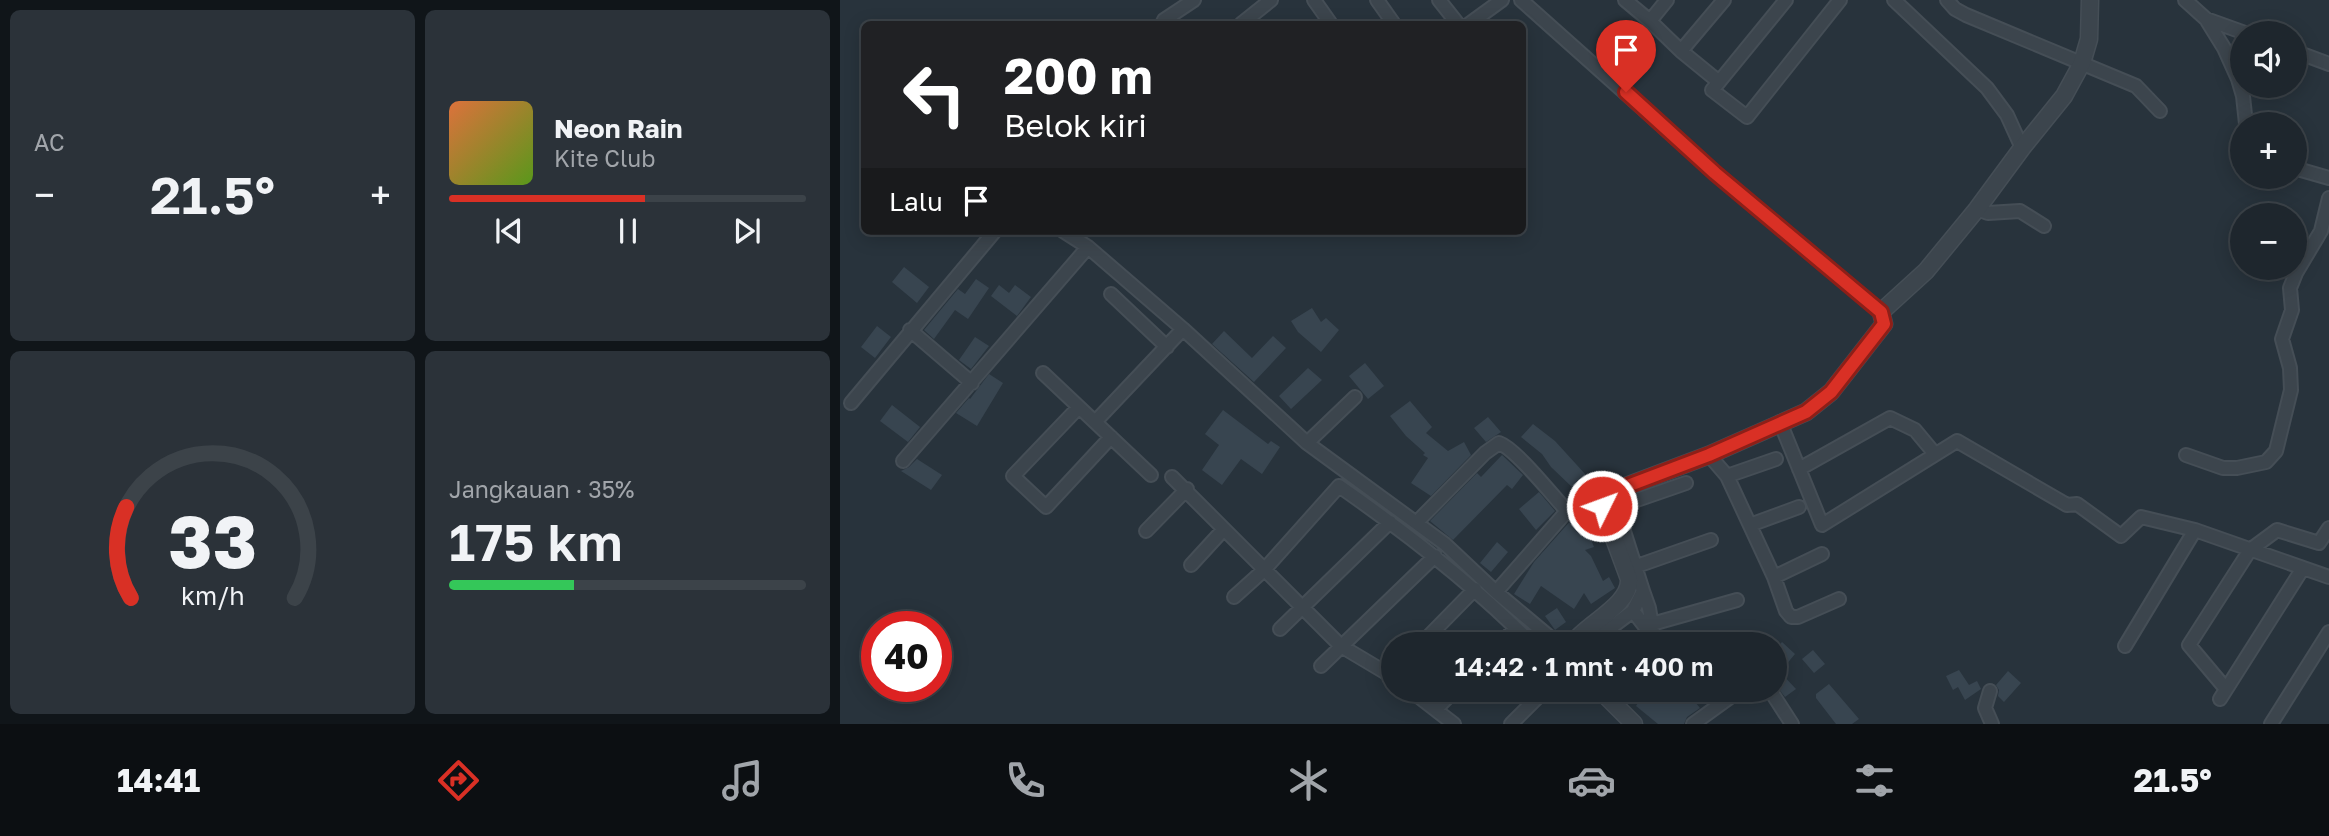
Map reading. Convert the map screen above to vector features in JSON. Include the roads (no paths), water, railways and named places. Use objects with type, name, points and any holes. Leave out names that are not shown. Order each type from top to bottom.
[{"type":"street","points":[[1164,21],[1194,0]]},
{"type":"street","points":[[1245,21],[1271,0]]},
{"type":"street","points":[[1314,0],[1329,21]]},
{"type":"street","points":[[1377,0],[1392,21]]},
{"type":"street","points":[[1439,0],[1456,21]]},
{"type":"street","points":[[1521,0],[1883,318]]},
{"type":"street","points":[[1625,0],[1719,82]]},
{"type":"street","points":[[1650,20],[1667,0]]},
{"type":"street","points":[[1681,51],[1724,0]]},
{"type":"street","points":[[1786,0],[1713,90],[1746,117],[1840,0]]},
{"type":"street","points":[[1894,0],[1987,88],[2007,115],[2022,148]]},
{"type":"street","points":[[1947,0],[1966,15],[2137,86],[2160,111]]},
{"type":"street","points":[[1496,592],[1567,511],[1591,498],[1709,455],[1806,412],[1820,403],[1874,339],[1883,318],[1978,209],[2064,96],[2082,62],[2090,39],[2090,0]]},
{"type":"street","points":[[2185,0],[2206,19],[2238,79],[2245,112]]},
{"type":"street","points":[[1473,21],[1499,3]]},
{"type":"street","points":[[1487,21],[1499,3]]},
{"type":"street","points":[[2206,19],[2230,28]]},
{"type":"street","points":[[2307,56],[2329,64]]},
{"type":"street","points":[[2307,172],[2329,178]]},
{"type":"street","points":[[2186,455],[2223,468],[2237,468],[2266,462],[2276,450],[2291,390],[2290,368],[2282,339],[2292,310],[2290,288],[2320,231],[2329,198]]},
{"type":"street","points":[[1978,209],[1989,213],[2020,211],[2044,226]]},
{"type":"street","points":[[850,403],[992,235]]},
{"type":"street","points":[[1069,235],[1088,247],[1183,329],[1307,443],[1446,544],[1496,592],[1544,632]]},
{"type":"street","points":[[903,461],[1088,247]]},
{"type":"street","points":[[1111,294],[1167,346]]},
{"type":"street","points":[[1095,422],[1183,329]]},
{"type":"street","points":[[910,330],[972,383]]},
{"type":"street","points":[[1043,373],[1151,475]]},
{"type":"street","points":[[1307,443],[1355,397]]},
{"type":"street","points":[[1079,407],[1013,476],[1021,484],[1046,507],[1111,437]]},
{"type":"street","points":[[1799,469],[1890,418],[1914,430],[1935,454]]},
{"type":"street","points":[[1780,422],[1822,525],[1956,441],[2067,505],[2077,504],[2121,536],[2141,517],[2195,530],[2329,577]]},
{"type":"street","points":[[1417,522],[1485,453],[1499,443],[1503,443],[1567,511]]},
{"type":"street","points":[[1709,455],[1727,476],[1791,617],[1798,617],[1839,599]]},
{"type":"street","points":[[1727,476],[1776,459]]},
{"type":"street","points":[[1172,477],[1187,489],[1341,646],[1381,669]]},
{"type":"street","points":[[1654,632],[1637,566],[1622,525],[1620,510],[1630,502],[1686,483]]},
{"type":"street","points":[[1234,597],[1264,570],[1339,486],[1435,555],[1520,632]]},
{"type":"street","points":[[1146,531],[1187,489]]},
{"type":"street","points":[[1582,632],[1624,597],[1629,587],[1629,579],[1602,506],[1601,496]]},
{"type":"street","points":[[1750,525],[1799,507]]},
{"type":"street","points":[[1280,629],[1390,522]]},
{"type":"street","points":[[2303,568],[2223,694],[2189,645],[2250,550],[2277,530],[2319,543],[2329,528]]},
{"type":"street","points":[[1191,565],[1224,529]]},
{"type":"street","points":[[2125,646],[2195,530]]},
{"type":"street","points":[[1637,566],[1711,540]]},
{"type":"street","points":[[1774,577],[1822,554]]},
{"type":"street","points":[[1321,666],[1435,555]]},
{"type":"street","points":[[1434,632],[1475,589]]},
{"type":"street","points":[[1605,632],[1633,611],[1643,591]]},
{"type":"street","points":[[1662,632],[1737,600]]},
{"type":"street","points":[[1633,611],[1652,632]]},
{"type":"street","points":[[1512,632],[1516,628]]},
{"type":"street","points":[[2271,724],[2329,632]]},
{"type":"street","points":[[2308,665],[2329,646]]},
{"type":"street","points":[[1990,691],[1985,708],[1992,724]]},
{"type":"street","points":[[1426,702],[1454,724]]},
{"type":"street","points":[[1436,709],[1443,702]]},
{"type":"street","points":[[1511,724],[1533,702]]},
{"type":"street","points":[[1614,702],[1634,724]]},
{"type":"street","points":[[1693,724],[1723,702]]},
{"type":"street","points":[[1778,702],[1792,724]]}]
